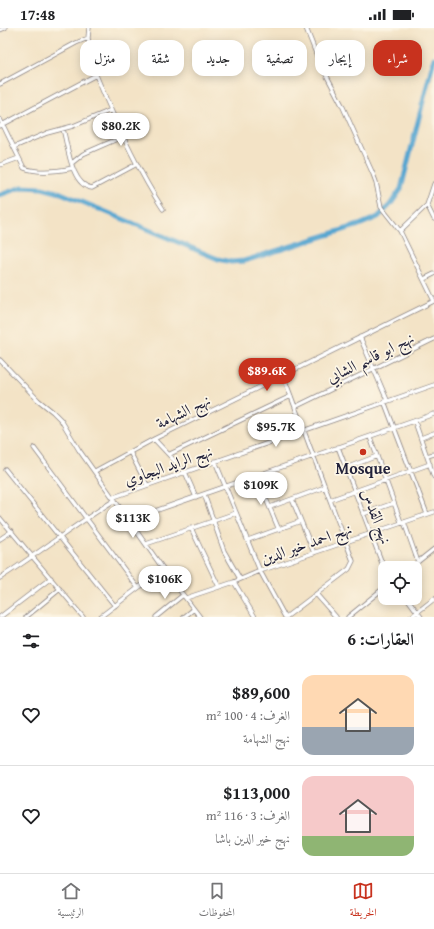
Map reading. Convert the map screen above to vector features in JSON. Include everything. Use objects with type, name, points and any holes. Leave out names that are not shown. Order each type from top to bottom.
[{"type":"street","points":[[0,84],[88,38],[89,28]]},
{"type":"street","points":[[306,28],[319,61],[342,105],[373,174],[381,207],[400,231],[434,301]]},
{"type":"street","points":[[1,125],[94,76]]},
{"type":"street","points":[[96,76],[137,164],[163,210]]},
{"type":"street","points":[[14,147],[47,133],[83,122],[111,110]]},
{"type":"street","points":[[0,119],[1,125],[14,147],[22,166],[29,169],[57,171],[73,168]]},
{"type":"street","points":[[63,129],[73,168],[78,179],[85,186],[92,188],[137,164]]},
{"type":"street","points":[[72,163],[83,154],[124,136]]},
{"type":"street","points":[[0,166],[19,158]]},
{"type":"street","points":[[400,231],[427,205],[434,184]]},
{"type":"street","points":[[427,205],[434,219]]},
{"type":"street","points":[[424,279],[434,274]]},
{"type":"street","name":"نهج الشهامة","points":[[95,471],[154,439],[434,301]]},
{"type":"street","points":[[360,337],[374,369],[394,428],[427,514]]},
{"type":"street","name":"نهج ابو قاسم الشابي","points":[[295,407],[434,339]]},
{"type":"street","points":[[0,360],[38,400],[57,416],[79,450],[164,570],[200,617]]},
{"type":"street","points":[[216,462],[260,571],[285,617],[349,569],[354,561],[313,457],[284,375]]},
{"type":"street","name":"نهج الرايد البجاوي","points":[[0,578],[114,498],[147,485],[434,385]]},
{"type":"street","points":[[170,454],[291,396]]},
{"type":"street","points":[[129,520],[257,477],[434,414]]},
{"type":"street","points":[[415,422],[433,469],[434,477]]},
{"type":"street","points":[[421,438],[434,433]]},
{"type":"street","points":[[370,436],[394,503],[418,561]]},
{"type":"street","points":[[154,439],[170,454],[185,472],[196,497]]},
{"type":"street","name":"نهج القدس","points":[[338,447],[381,561]]},
{"type":"street","points":[[34,448],[138,588]]},
{"type":"street","points":[[130,452],[147,485]]},
{"type":"street","points":[[428,456],[434,454]]},
{"type":"street","points":[[346,468],[378,456]]},
{"type":"street","points":[[330,500],[430,464]]},
{"type":"street","points":[[5,469],[114,606]]},
{"type":"street","points":[[257,477],[279,530]]},
{"type":"street","points":[[270,507],[325,487]]},
{"type":"street","points":[[204,494],[226,556],[240,579]]},
{"type":"street","points":[[292,499],[314,553]]},
{"type":"street","points":[[363,514],[394,503]]},
{"type":"street","name":"نهج احمد خير الدين","points":[[156,617],[185,596],[234,582],[260,571],[434,512]]},
{"type":"street","points":[[146,544],[236,513]]},
{"type":"street","points":[[0,518],[83,617]]},
{"type":"street","points":[[248,540],[301,521]]},
{"type":"street","points":[[191,528],[219,587]]},
{"type":"street","points":[[0,539],[12,531]]},
{"type":"street","points":[[419,561],[434,549]]},
{"type":"street","points":[[100,617],[164,570]]},
{"type":"street","points":[[0,617],[51,578]]},
{"type":"street","points":[[234,582],[255,617]]},
{"type":"street","points":[[26,617],[60,589]]},
{"type":"street","points":[[348,617],[378,593]]},
{"type":"street","points":[[316,594],[336,617]]},
{"type":"street","points":[[411,617],[434,599]]},
{"type":"street","points":[[412,605],[421,617]]},
{"type":"street","points":[[184,617],[194,609]]},
{"type":"waterway","points":[[0,195],[22,187],[42,188],[61,193],[218,259],[231,262],[244,261],[359,225],[378,217],[390,205],[401,189],[434,58]]},
{"type":"place","name":"Mosque","points":[[363,452]]}]
